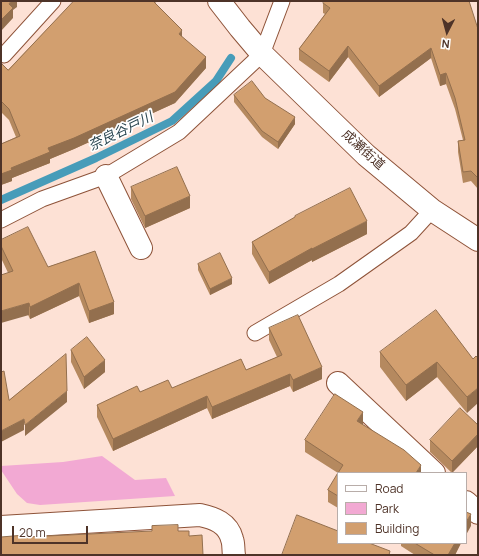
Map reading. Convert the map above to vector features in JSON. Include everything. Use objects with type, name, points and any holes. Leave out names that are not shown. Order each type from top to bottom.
[{"type":"street","name":"成瀬街道","points":[[219,1],[260,51],[366,155],[432,210],[478,240]]},
{"type":"street","points":[[106,176],[141,248]]},
{"type":"street","points":[[338,383],[433,472]]},
{"type":"street","points":[[467,503],[478,513]]},
{"type":"street","points":[[1,527],[200,515],[215,518],[227,528],[233,539],[234,555]]},
{"type":"lane","points":[[4,55],[53,1]]},
{"type":"lane","points":[[1,220],[42,199],[106,176],[179,132],[260,51],[282,1]]},
{"type":"lane","points":[[255,333],[339,284],[411,234],[432,210]]},
{"type":"green space","points":[[102,456],[135,480],[166,478],[175,496],[40,505],[27,503],[17,494],[1,470],[1,466],[63,462]]},
{"type":"building","points":[[1,1],[11,1],[9,4],[13,8],[1,20]]},
{"type":"building","points":[[74,1],[153,1],[182,30],[179,34],[206,57],[175,92],[74,138],[48,148],[50,152],[11,168],[12,170],[1,174],[1,144],[20,136],[9,109],[1,101],[1,63],[8,70]]},
{"type":"building","points":[[325,1],[469,1],[478,29],[478,178],[471,171],[463,172],[458,141],[465,140],[455,98],[446,73],[440,75],[431,48],[379,86],[348,46],[329,71],[299,49],[330,8],[323,3]]},
{"type":"building","points":[[252,81],[265,98],[295,117],[278,142],[262,131],[234,95]]},
{"type":"building","points":[[177,167],[190,196],[145,216],[131,187]]},
{"type":"building","points":[[350,188],[367,221],[312,248],[269,272],[252,242],[295,216]]},
{"type":"building","points":[[28,227],[48,267],[95,251],[114,302],[89,311],[79,283],[30,307],[29,303],[1,311],[1,275],[13,271],[1,246],[1,240]]},
{"type":"building","points":[[220,253],[232,278],[210,289],[198,264]]},
{"type":"building","points":[[436,310],[473,359],[476,356],[478,358],[478,388],[467,397],[437,362],[406,385],[380,352]]},
{"type":"building","points":[[298,315],[322,367],[293,380],[290,374],[212,407],[207,396],[113,439],[97,405],[137,386],[140,392],[168,380],[172,388],[241,359],[246,370],[282,355],[269,328]]},
{"type":"building","points":[[87,337],[105,360],[84,377],[71,350]]},
{"type":"building","points":[[66,354],[67,391],[25,425],[24,419],[1,431],[1,372],[4,371],[9,400]]},
{"type":"building","points":[[335,394],[363,412],[357,421],[404,450],[421,465],[417,472],[339,472],[343,465],[305,440]]},
{"type":"building","points":[[460,408],[478,425],[478,434],[452,461],[430,440]]},
{"type":"building","points":[[337,475],[337,495],[328,490]]},
{"type":"building","points":[[467,512],[471,514],[467,520]]},
{"type":"building","points":[[297,515],[337,531],[337,544],[372,544],[390,551],[389,555],[282,555]]},
{"type":"building","points":[[178,525],[178,531],[189,531],[189,536],[202,535],[203,555],[1,555],[1,537],[152,531],[152,526]]},
{"type":"building","points":[[417,544],[454,544],[448,555],[435,555]]},
{"type":"waterway","name":"奈良谷戸川","points":[[1,200],[96,158],[172,121],[216,81],[231,58]]}]
